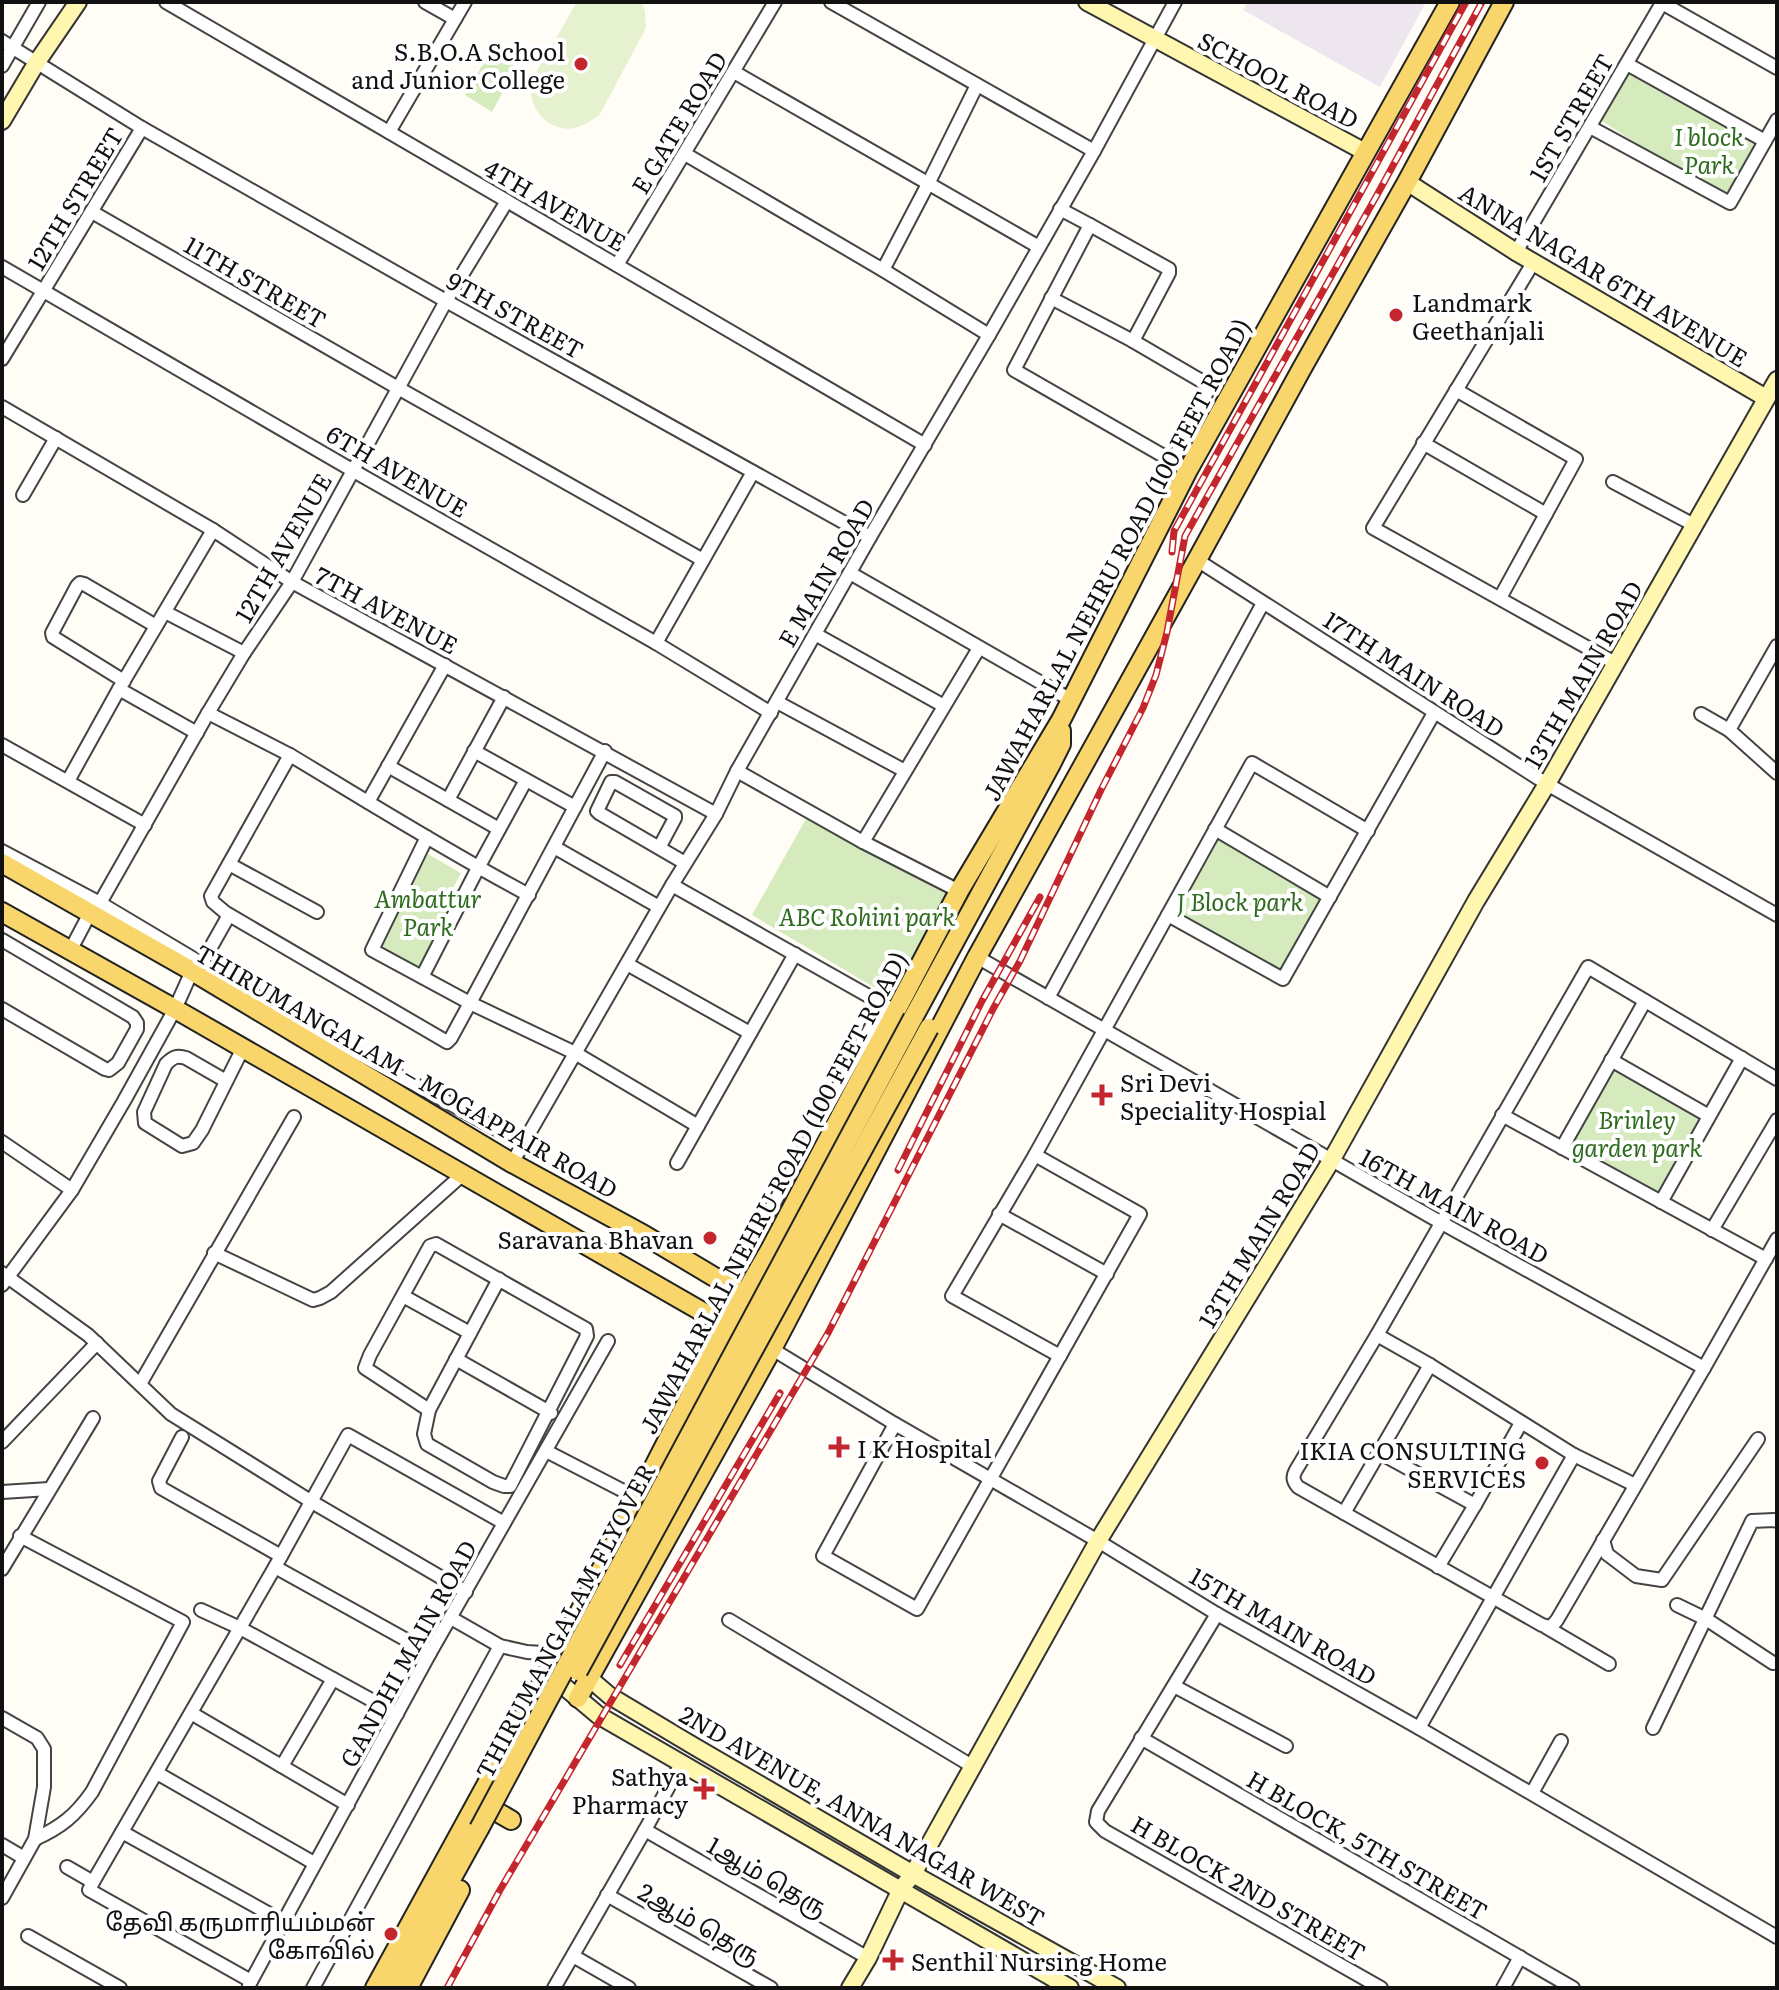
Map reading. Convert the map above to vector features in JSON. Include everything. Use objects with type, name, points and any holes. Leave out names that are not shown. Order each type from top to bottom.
[{"type":"main road","name":"JAWAHARLAL NEHRU ROAD (100 FEET ROAD)","points":[[375,1988],[558,1654],[726,1326],[795,1202],[890,1008],[1061,720],[1181,465],[1450,2]]},
{"type":"main road","points":[[578,1698],[772,1349],[977,957],[1504,2]]},
{"type":"main road","name":"THIRUMANGALAM FLYOVER","points":[[408,1988],[484,1832],[921,1023],[1061,744],[1061,720]]},
{"type":"main road","name":"THIRUMANGALAM FLYOVER","points":[[921,1023],[1075,759],[1100,737]]},
{"type":"main road","name":"THIRUMANGALAM – MOGAPPAIR ROAD","points":[[2,863],[23,869],[197,967],[512,1163],[644,1235],[787,1320]]},
{"type":"main road","points":[[2,912],[726,1326],[772,1349]]},
{"type":"main road","points":[[795,1202],[836,1226]]},
{"type":"main road","points":[[478,1801],[511,1820]]},
{"type":"main road","name":"THIRUMANGALAM FLYOVER","points":[[391,1988],[484,1832]]},
{"type":"street","points":[[2,66],[7,44],[39,2]]},
{"type":"street","points":[[2,121],[78,2]]},
{"type":"street","name":"4TH AVENUE","points":[[166,2],[925,445]]},
{"type":"street","points":[[425,2],[455,19]]},
{"type":"street","points":[[389,132],[465,2]]},
{"type":"street","name":"E GATE ROAD","points":[[617,265],[775,2]]},
{"type":"street","points":[[831,2],[1094,151]]},
{"type":"street","name":"SCHOOL ROAD","points":[[1087,2],[1365,152]]},
{"type":"street","name":"E MAIN ROAD","points":[[512,1163],[716,814],[737,771],[1094,151],[1175,2]]},
{"type":"street","points":[[1662,3],[1777,68]]},
{"type":"street","name":"1ST STREET","points":[[1516,252],[1662,3]]},
{"type":"street","name":"9TH STREET","points":[[7,44],[142,128],[870,537]]},
{"type":"street","points":[[1627,64],[1765,141]]},
{"type":"street","points":[[734,72],[1039,247]]},
{"type":"street","points":[[883,270],[977,85]]},
{"type":"street","points":[[1590,127],[1730,203],[1777,120]]},
{"type":"street","name":"12TH STREET","points":[[2,359],[142,128]]},
{"type":"street","points":[[685,154],[989,335]]},
{"type":"street","name":"ANNA NAGAR 6TH AVENUE","points":[[1407,182],[1533,263],[1772,402]]},
{"type":"street","name":"12TH AVENUE","points":[[70,951],[244,653],[292,582],[446,301],[507,201]]},
{"type":"street","points":[[1060,209],[1169,269],[1133,341]]},
{"type":"street","name":"11TH STREET","points":[[92,212],[703,560]]},
{"type":"street","points":[[1051,298],[1210,386],[1181,465],[1014,370],[1051,298],[1090,225]]},
{"type":"street","points":[[1533,263],[1373,528],[1615,663]]},
{"type":"street","name":"6TH AVENUE","points":[[2,267],[656,643],[774,708],[905,771]]},
{"type":"street","name":"13TH MAIN ROAD","points":[[850,1988],[901,1889],[913,1874],[1098,1541],[1331,1161],[1476,901],[1547,784],[1694,525],[1772,402],[1777,380]]},
{"type":"street","points":[[1456,390],[1576,459],[1500,598]]},
{"type":"street","name":"7TH AVENUE","points":[[2,407],[213,530],[292,582],[716,814]]},
{"type":"street","points":[[23,495],[56,438]]},
{"type":"street","points":[[1423,443],[1546,514]]},
{"type":"street","points":[[656,643],[753,472]]},
{"type":"street","points":[[1613,482],[1694,525]]},
{"type":"street","points":[[68,781],[213,530]]},
{"type":"street","name":"17TH MAIN ROAD","points":[[1197,560],[1547,784],[1777,915]]},
{"type":"street","points":[[850,573],[1071,700]]},
{"type":"street","points":[[156,626],[80,583],[52,633],[53,637],[122,685],[197,733]]},
{"type":"street","points":[[1048,998],[1263,603]]},
{"type":"street","points":[[165,612],[244,653]]},
{"type":"street","points":[[815,634],[944,706]]},
{"type":"street","points":[[1729,730],[1777,646]]},
{"type":"street","points":[[863,842],[979,648]]},
{"type":"street","points":[[368,802],[445,665]]},
{"type":"street","points":[[448,800],[504,697]]},
{"type":"street","points":[[208,713],[290,755],[478,868],[529,895]]},
{"type":"street","points":[[1168,915],[1283,979],[1434,713]]},
{"type":"street","points":[[1701,714],[1729,730],[1775,766]]},
{"type":"street","points":[[2,745],[145,825]]},
{"type":"street","points":[[474,751],[575,807]]},
{"type":"street","points":[[290,755],[211,896],[213,902],[229,915],[447,1042],[605,751]]},
{"type":"street","points":[[1060,1356],[952,1296],[1035,1155],[1252,763],[1368,831]]},
{"type":"street","points":[[388,766],[499,829]]},
{"type":"street","points":[[626,788],[636,769]]},
{"type":"street","points":[[737,771],[863,842],[959,891]]},
{"type":"street","points":[[422,977],[526,780]]},
{"type":"street","points":[[659,848],[675,816],[611,782],[597,811],[659,848],[685,863]]},
{"type":"street","points":[[1215,829],[1330,897]]},
{"type":"street","points":[[427,837],[372,950],[470,1003],[575,1053],[698,1126]]},
{"type":"street","points":[[554,847],[659,907]]},
{"type":"street","points":[[2,851],[23,869]]},
{"type":"street","points":[[229,864],[317,912]]},
{"type":"street","points":[[672,885],[890,1008],[757,1234]]},
{"type":"street","points":[[229,915],[72,1190],[4,1278],[97,1343],[171,1414],[312,1502],[466,1592]]},
{"type":"street","points":[[2,940],[133,1017],[137,1029],[118,1063],[109,1070],[2,1009]]},
{"type":"street","points":[[677,1163],[795,954]]},
{"type":"street","name":"16TH MAIN ROAD","points":[[977,957],[1331,1161],[1704,1368]]},
{"type":"street","points":[[627,964],[750,1033]]},
{"type":"street","points":[[197,967],[524,1144]]},
{"type":"street","points":[[1609,1664],[1298,1487],[1293,1474],[1377,1335],[1588,967],[1777,1079]]},
{"type":"street","points":[[1562,1148],[1645,1001]]},
{"type":"street","points":[[137,1029],[156,1041]]},
{"type":"street","points":[[226,1081],[186,1058],[179,1056],[171,1059],[144,1112],[145,1123],[182,1146],[193,1143],[202,1130],[243,1048]]},
{"type":"street","points":[[1661,1202],[1742,1058]]},
{"type":"street","points":[[1611,1060],[1709,1116]]},
{"type":"street","points":[[131,1088],[150,1100]]},
{"type":"street","points":[[1502,1115],[1766,1259]]},
{"type":"street","points":[[140,1384],[294,1117]]},
{"type":"street","points":[[1712,1230],[1777,1120]]},
{"type":"street","points":[[2,1142],[72,1190]]},
{"type":"street","points":[[895,1424],[823,1556],[917,1609],[1140,1214],[1035,1155]]},
{"type":"street","points":[[214,1253],[313,1300],[320,1298],[331,1292],[462,1175]]},
{"type":"street","points":[[999,1214],[1107,1274]]},
{"type":"street","points":[[1546,1627],[1551,1627],[1557,1620],[1777,1239]]},
{"type":"street","points":[[429,1410],[365,1368],[430,1246],[436,1244],[499,1279],[586,1329],[587,1336],[510,1486],[504,1486],[427,1444],[424,1434],[429,1410],[499,1279]]},
{"type":"street","points":[[403,1296],[470,1333]]},
{"type":"street","points":[[1377,1335],[1574,1455],[1635,1485]]},
{"type":"street","name":"GANDHI MAIN ROAD","points":[[249,1984],[430,1653],[608,1341]]},
{"type":"street","points":[[2,1442],[97,1343]]},
{"type":"street","name":"15TH MAIN ROAD","points":[[772,1349],[1217,1614],[1777,1937]]},
{"type":"street","points":[[456,1359],[562,1419]]},
{"type":"street","points":[[1344,1513],[1430,1365]]},
{"type":"street","points":[[2,1569],[93,1418]]},
{"type":"street","points":[[1438,1567],[1521,1423]]},
{"type":"street","points":[[91,1886],[348,1435],[504,1523]]},
{"type":"street","points":[[182,1437],[159,1481],[161,1488],[430,1653]]},
{"type":"street","points":[[1603,1540],[1607,1554],[1636,1576],[1662,1580],[1758,1439]]},
{"type":"street","points":[[546,1451],[639,1499]]},
{"type":"street","points":[[1380,1453],[1475,1505]]},
{"type":"street","points":[[1419,1728],[1574,1455]]},
{"type":"street","points":[[2,1492],[49,1489]]},
{"type":"street","points":[[1653,1728],[1752,1521],[1777,1521]]},
{"type":"street","points":[[20,1536],[183,1622],[92,1792],[66,1822],[35,1839]]},
{"type":"street","points":[[1677,1605],[1776,1661]]},
{"type":"street","points":[[201,1610],[397,1714]]},
{"type":"street","points":[[1141,1738],[1217,1614]]},
{"type":"street","points":[[451,1618],[500,1646],[558,1654]]},
{"type":"street","points":[[729,1620],[972,1766]]},
{"type":"street","points":[[313,1988],[500,1646]]},
{"type":"street","points":[[527,1652],[548,1673]]},
{"type":"street","name":"2ND AVENUE, ANNA NAGAR WEST","points":[[558,1654],[610,1696],[913,1874],[1117,1988]]},
{"type":"street","name":"2ND AVENUE, ANNA NAGAR WEST","points":[[548,1673],[598,1715],[1070,1988]]},
{"type":"street","points":[[282,1766],[333,1679]]},
{"type":"street","points":[[1174,1686],[1286,1746]]},
{"type":"street","points":[[191,1713],[348,1805]]},
{"type":"street","points":[[2,1718],[37,1738],[44,1749],[44,1787],[35,1839],[2,1898]]},
{"type":"street","name":"H BLOCK 2ND STREET","points":[[1141,1738],[1098,1811],[1096,1822],[1105,1831],[1381,1988]]},
{"type":"street","name":"H BLOCK, 5TH STREET","points":[[1141,1738],[1573,1988]]},
{"type":"street","points":[[1532,1793],[1561,1741]]},
{"type":"street","points":[[554,1988],[681,1764]]},
{"type":"street","points":[[157,1773],[314,1863]]},
{"type":"street","name":"1ஆம் தெரு","points":[[645,1830],[868,1958]]},
{"type":"street","points":[[122,1832],[284,1922]]},
{"type":"street","points":[[2,1845],[24,1858]]},
{"type":"street","points":[[67,1867],[91,1886],[249,1984]]},
{"type":"street","name":"2ஆம் தெரு","points":[[607,1895],[771,1988]]},
{"type":"street","points":[[28,1936],[120,1988]]},
{"type":"street","points":[[573,1956],[629,1988]]},
{"type":"street","points":[[1503,1988],[1520,1957]]},
{"type":"shaded area","points":[[1247,2],[1426,2],[1380,87],[1243,10]]},
{"type":"green space","points":[[577,2],[642,2],[646,28],[600,114],[568,129],[549,123],[540,115],[532,97],[531,85]]},
{"type":"green space","points":[[490,52],[516,67],[492,112],[465,95]]},
{"type":"green space","name":"I block Park","points":[[1627,64],[1765,141],[1721,199],[1596,117]]},
{"type":"green space","name":"ABC Rohini park","points":[[807,817],[949,893],[894,999],[752,915]]},
{"type":"green space","name":"J Block park","points":[[1215,829],[1330,897],[1283,979],[1168,915]]},
{"type":"green space","name":"Ambattur Park","points":[[428,854],[461,873],[453,888],[467,897],[425,972],[377,946]]},
{"type":"green space","name":"Brinley garden park","points":[[1611,1060],[1709,1116],[1661,1202],[1562,1148]]},
{"type":"railway","points":[[1172,552],[1174,531],[1466,2]]},
{"type":"railway","points":[[447,1988],[500,1890],[828,1333],[1020,961],[1143,708],[1156,675],[1167,632],[1185,536],[1482,2]]},
{"type":"railway","points":[[898,1170],[982,1001],[1040,897]]},
{"type":"railway","points":[[620,1665],[780,1393]]},
{"type":"place","name":"S.B.O.A School and Junior College","points":[[581,64]]},
{"type":"place","name":"Landmark Geethanjali","points":[[1396,315]]},
{"type":"place","name":"Sri Devi Speciality Hospial","points":[[1102,1095]]},
{"type":"place","name":"Saravana Bhavan","points":[[710,1238]]},
{"type":"place","name":"I K Hospital","points":[[839,1447]]},
{"type":"place","name":"IKIA CONSULTING SERVICES","points":[[1542,1463]]},
{"type":"place","name":"Sathya Pharmacy","points":[[704,1789]]},
{"type":"place","name":"தேவி கருமாரியம்மன் கோவில்","points":[[391,1934]]},
{"type":"place","name":"Senthil Nursing Home","points":[[893,1960]]}]
